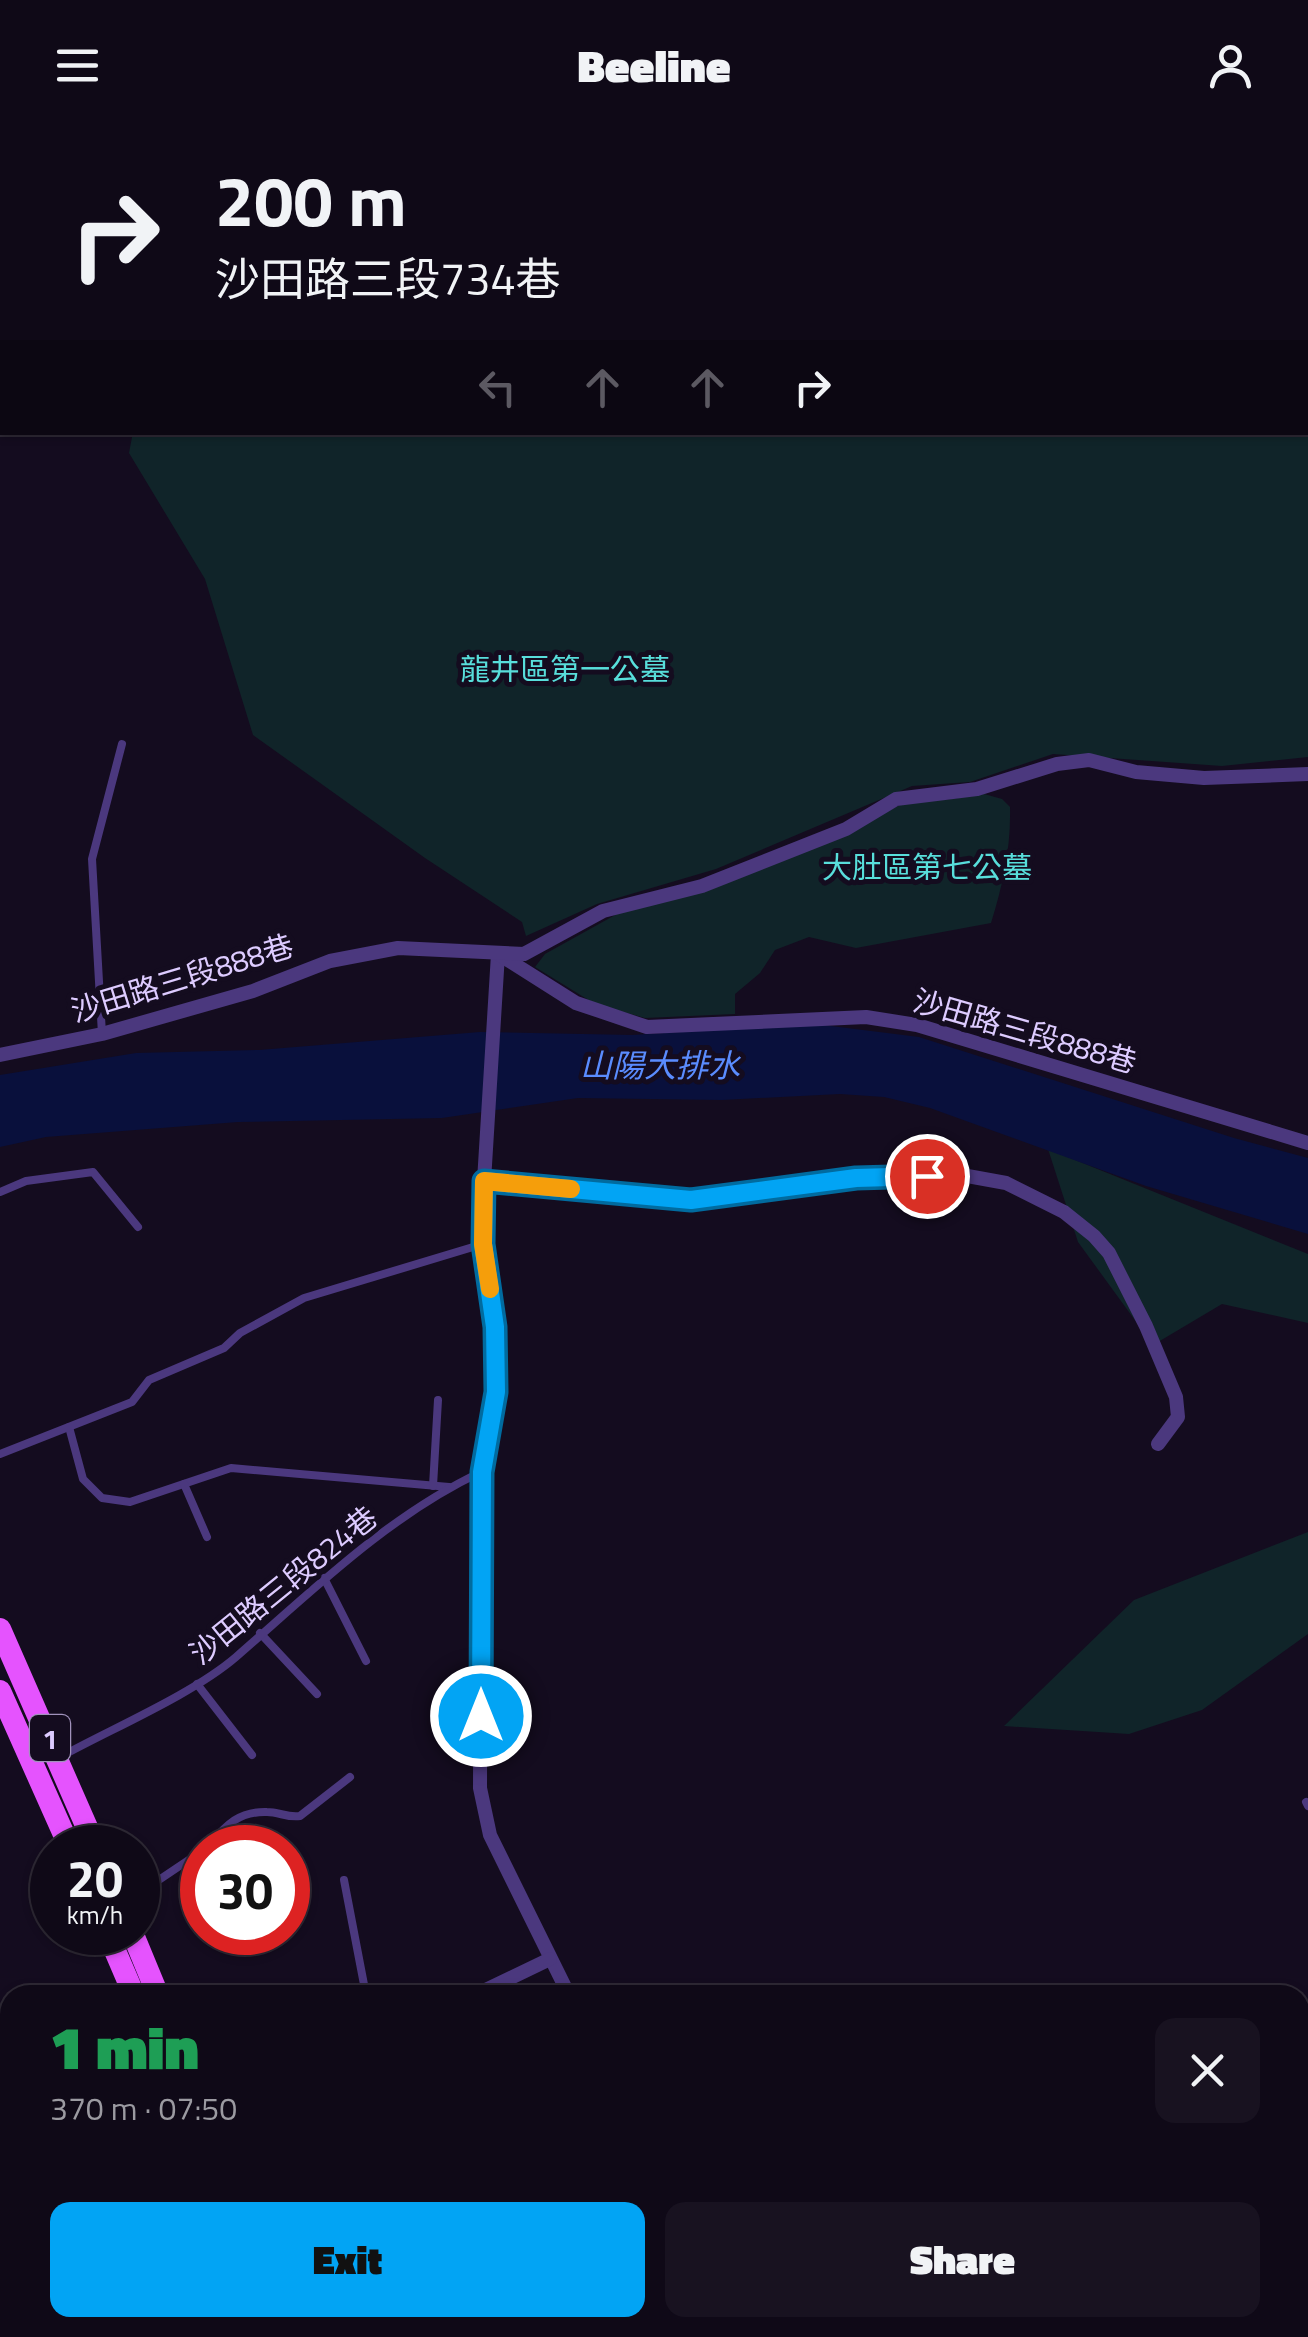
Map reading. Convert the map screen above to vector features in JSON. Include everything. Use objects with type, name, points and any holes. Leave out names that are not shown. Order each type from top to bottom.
[{"type":"main road","name":"1","points":[[0,1629],[86,1825]]},
{"type":"main road","name":"1","points":[[0,1691],[60,1825]]},
{"type":"main road","points":[[117,1955],[130,1985]]},
{"type":"main road","points":[[141,1955],[154,1985]]},
{"type":"street","points":[[564,1985],[490,1836],[480,1788],[482,1472],[496,1392],[495,1327],[483,1244],[484,1181],[498,954],[524,954],[603,911],[702,886],[846,828],[896,799],[977,789],[1057,764],[1088,760],[1136,772],[1204,778],[1308,774]]},
{"type":"street","name":"沙田路三段888巷","points":[[0,1055],[102,1034],[253,991],[330,961],[398,948],[498,954],[576,1003],[647,1027],[866,1017],[917,1025],[1308,1142]]},
{"type":"street","points":[[484,1181],[691,1200],[856,1178],[962,1174],[1006,1183],[1064,1212],[1109,1253],[1176,1397],[1178,1416],[1158,1444]]},
{"type":"street","points":[[496,1985],[550,1959]]},
{"type":"lane","points":[[102,1034],[92,859],[122,744]]},
{"type":"lane","points":[[0,1192],[26,1181],[92,1172],[138,1227]]},
{"type":"lane","points":[[0,1454],[132,1402],[149,1380],[224,1348],[240,1333],[304,1298],[483,1244]]},
{"type":"lane","points":[[433,1486],[438,1400]]},
{"type":"lane","name":"沙田路三段824巷","points":[[70,1427],[83,1479],[102,1498],[130,1502],[231,1468],[450,1487]]},
{"type":"lane","name":"沙田路三段824巷","points":[[36,1769],[197,1684],[235,1658],[324,1578],[450,1487],[482,1472]]},
{"type":"lane","points":[[184,1484],[207,1537]]},
{"type":"lane","points":[[324,1578],[366,1661]]},
{"type":"lane","points":[[260,1633],[317,1694]]},
{"type":"lane","points":[[197,1684],[252,1755]]},
{"type":"lane","points":[[226,1825],[232,1818],[270,1811],[290,1818],[300,1816],[350,1777]]},
{"type":"lane","points":[[344,1880],[364,1985]]},
{"type":"green space","name":"龍井區第一公墓","points":[[132,435],[1308,435],[1308,757],[1222,766],[1053,754],[970,782],[912,786],[716,869],[597,904],[526,936],[522,922],[253,735],[205,579],[129,453]]},
{"type":"green space","name":"大肚區第七公墓","points":[[984,794],[1002,799],[1010,807],[1005,866],[991,923],[856,948],[809,937],[775,950],[760,973],[735,994],[735,1014],[645,1018],[595,1004],[535,967],[545,954],[617,914],[822,844],[914,798],[945,800]]},
{"type":"green space","points":[[1048,1149],[1308,1254],[1308,1323],[1222,1304],[1153,1345],[1078,1242]]},
{"type":"green space","points":[[1308,1532],[1308,1634],[1202,1710],[1129,1734],[1004,1726],[1134,1600]]},
{"type":"water","name":"山陽大排水","points":[[815,1024],[919,1037],[1308,1158],[1308,1234],[1146,1186],[930,1108],[884,1097],[840,1094],[722,1100],[578,1098],[442,1118],[238,1122],[46,1137],[0,1147],[0,1075],[136,1053],[259,1050],[480,1032],[632,1035]]},
{"type":"slow traffic","points":[[490,1289],[483,1244],[484,1181],[571,1189]]},
{"type":"route","points":[[481,1716],[482,1472],[496,1392],[495,1327],[483,1244],[484,1181],[691,1200],[856,1178],[927,1176]]}]
